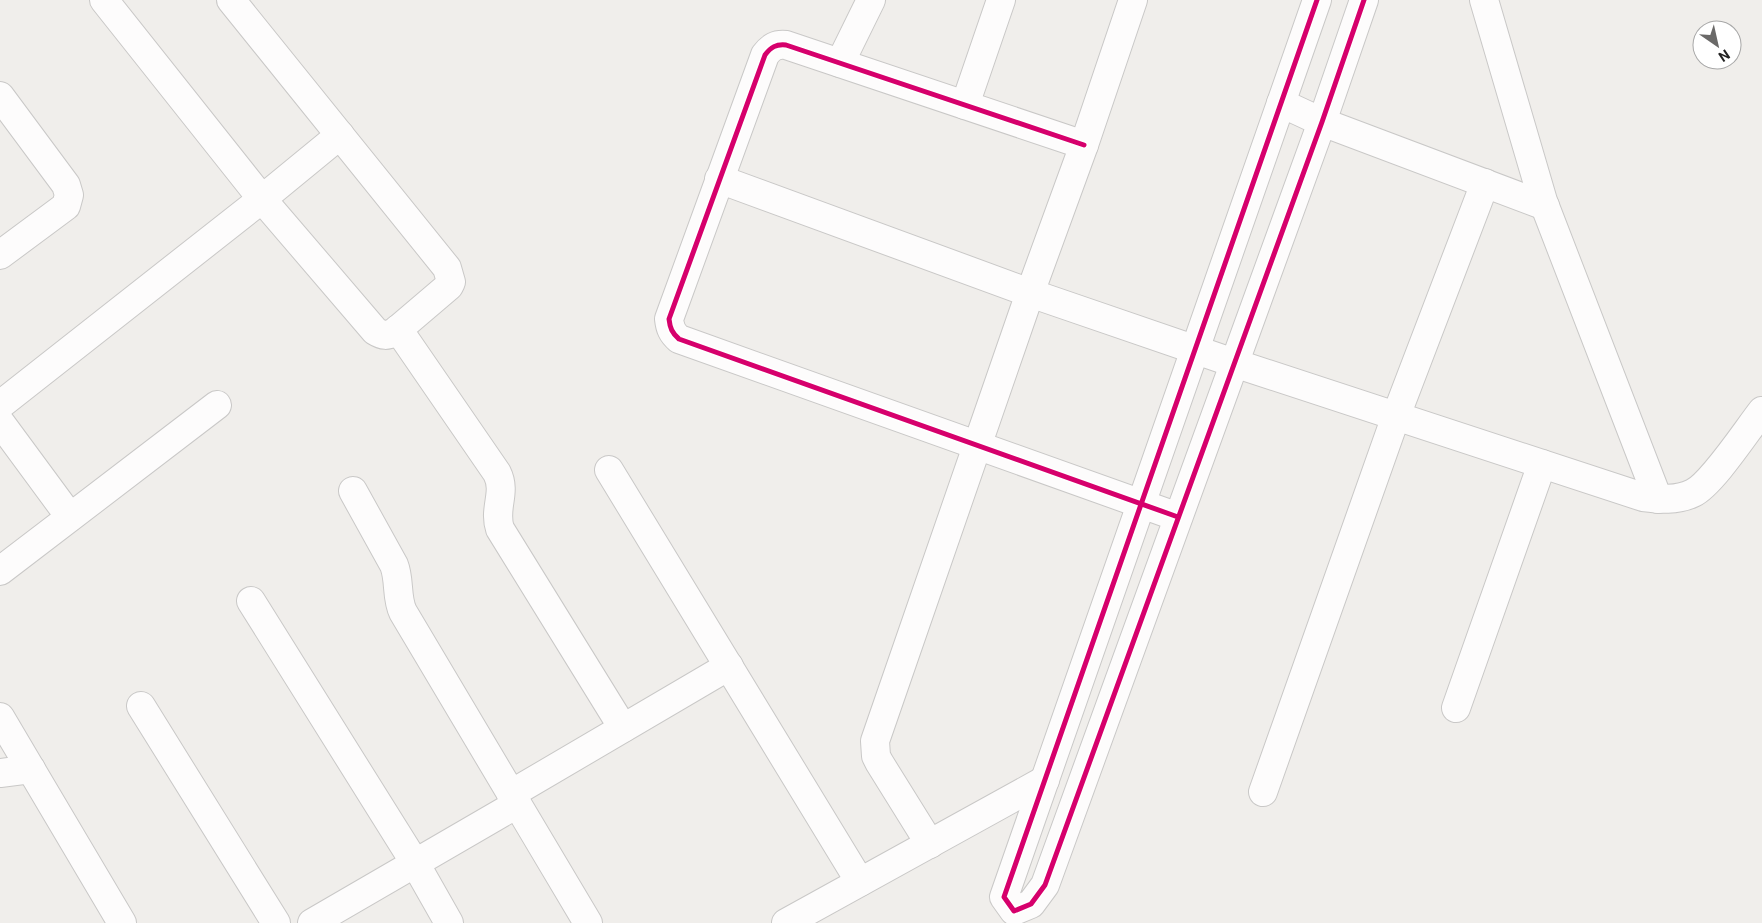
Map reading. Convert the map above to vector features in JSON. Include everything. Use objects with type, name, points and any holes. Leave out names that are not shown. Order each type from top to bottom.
[{"type":"street","points":[[104,0],[262,199],[375,331],[387,336],[449,286],[451,282],[447,268],[231,0]]},
{"type":"street","points":[[840,64],[871,0]]},
{"type":"street","points":[[965,105],[1001,0]]},
{"type":"street","points":[[930,844],[879,762],[876,756],[875,740],[1133,0]]},
{"type":"street","points":[[1317,0],[1004,897],[1014,911],[1031,904],[1044,885],[1322,122],[1364,0]]},
{"type":"street","points":[[1484,0],[1546,206],[1658,499]]},
{"type":"street","points":[[1084,145],[786,45],[778,44],[771,47],[765,54],[669,319],[670,327],[673,334],[679,340],[976,447],[1178,517]]},
{"type":"street","points":[[0,96],[66,185],[69,195],[66,206],[0,255]]},
{"type":"street","points":[[1281,103],[1322,122],[1546,206]]},
{"type":"street","points":[[0,405],[262,199],[340,135]]},
{"type":"street","points":[[720,179],[1030,293],[1234,363],[1643,498],[1668,500],[1693,493],[1710,478],[1762,411]]},
{"type":"street","points":[[1264,792],[1396,416],[1485,183]]},
{"type":"street","points":[[398,329],[497,473],[502,488],[497,519],[500,529],[623,728]]},
{"type":"street","points":[[0,571],[217,405]]},
{"type":"street","points":[[0,422],[70,518]]},
{"type":"street","points":[[1456,708],[1542,464]]},
{"type":"street","points":[[610,470],[860,882]]},
{"type":"street","points":[[353,491],[394,564],[398,574],[400,606],[403,612],[588,923]]},
{"type":"street","points":[[251,600],[415,863],[449,923]]},
{"type":"street","points":[[312,923],[415,863],[623,728],[729,666]]},
{"type":"street","points":[[141,706],[276,923]]},
{"type":"street","points":[[0,717],[122,923]]},
{"type":"street","points":[[0,773],[31,769]]},
{"type":"street","points":[[786,923],[1045,780]]},
{"type":"cycle path","points":[[1317,0],[1004,897],[1014,911],[1031,904],[1045,885],[1322,122],[1364,0]]},
{"type":"cycle path","points":[[1084,145],[786,45],[774,47],[765,55],[669,319],[670,325],[679,339],[1178,517]]}]
